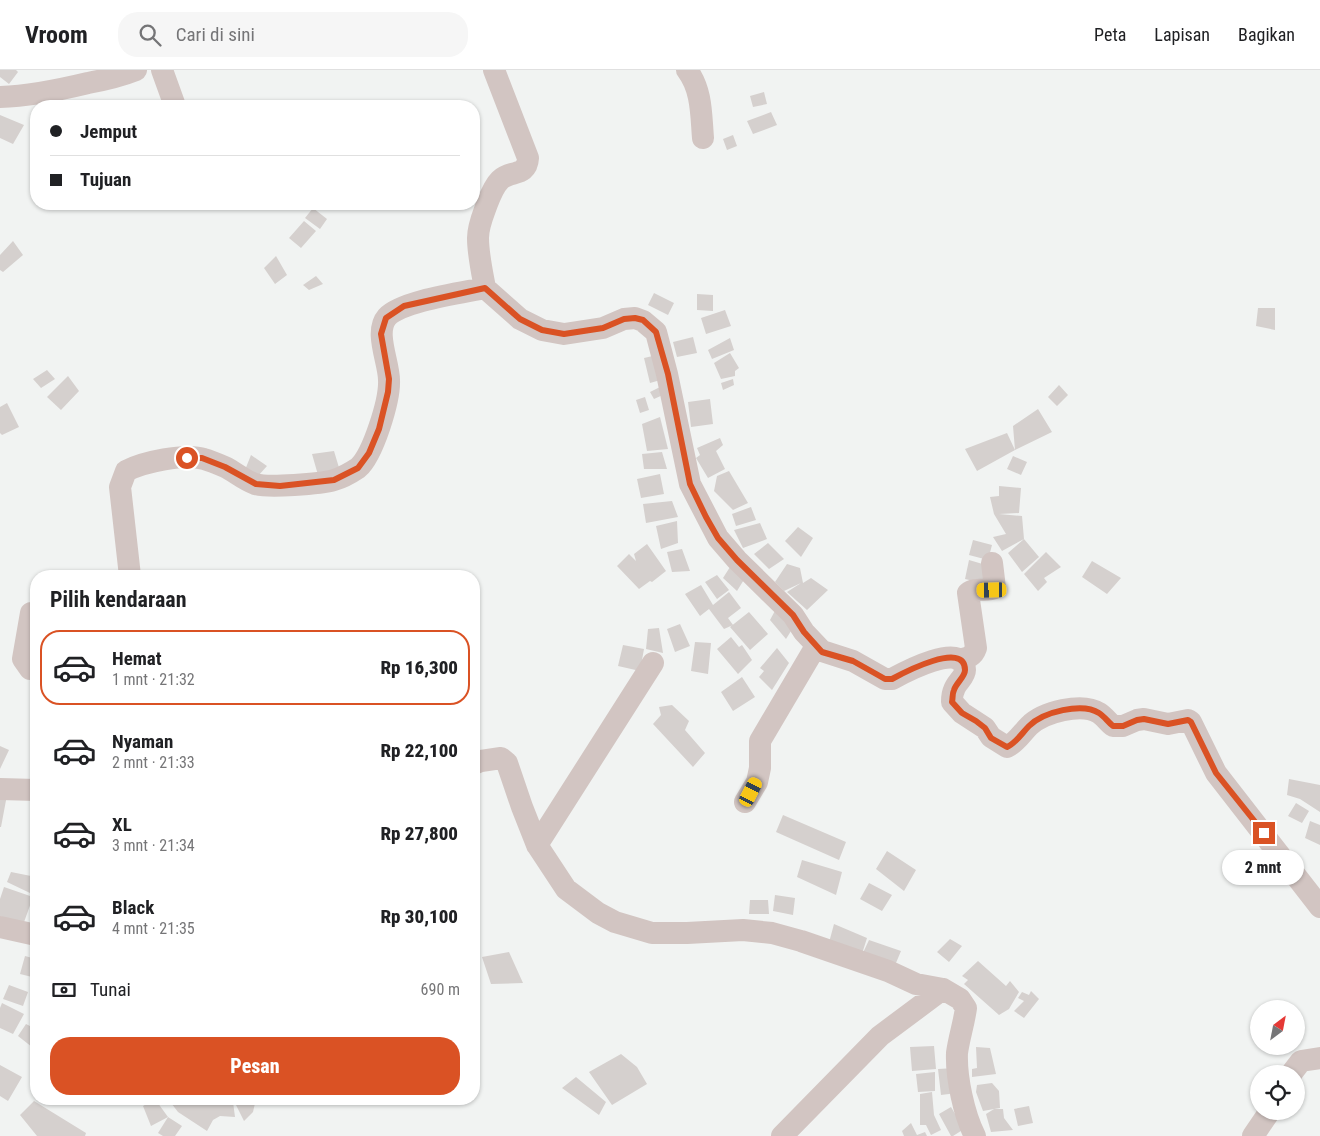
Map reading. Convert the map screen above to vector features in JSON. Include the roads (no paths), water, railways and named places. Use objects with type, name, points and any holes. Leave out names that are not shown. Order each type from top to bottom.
[{"type":"street","points":[[0,97],[24,96],[68,88],[124,75],[136,70]]},
{"type":"street","points":[[162,70],[173,100]]},
{"type":"street","points":[[494,70],[528,158],[527,166],[524,169],[499,180],[490,196],[480,224],[478,238],[485,288],[520,319],[542,330],[564,334],[603,328],[624,319],[635,318],[643,320],[656,332],[668,374],[690,484],[706,517],[718,538],[737,560],[793,615],[816,646],[822,652],[853,661],[889,679],[932,661],[952,657],[959,660],[964,665],[965,673],[953,692],[952,702],[962,713],[985,728],[991,738],[1004,746],[1009,746],[1030,725],[1054,712],[1086,708],[1099,713],[1113,726],[1123,726],[1144,719],[1168,724],[1188,720],[1191,722],[1216,773],[1320,907]]},
{"type":"street","points":[[687,70],[696,86],[700,99],[703,138]]},
{"type":"street","points":[[129,570],[120,488],[126,471],[137,465],[172,458],[202,458],[225,467],[256,484],[280,486],[334,480],[358,468],[369,453],[379,429],[388,392],[389,379],[381,334],[386,318],[404,306],[485,288]]},
{"type":"street","points":[[959,660],[970,657],[976,648],[968,593],[974,590],[992,590],[995,588],[992,563]]},
{"type":"street","points":[[30,619],[23,659],[30,669]]},
{"type":"street","points":[[745,802],[757,782],[760,768],[760,741],[816,646]]},
{"type":"street","points":[[537,845],[653,663]]},
{"type":"street","points":[[480,761],[501,758],[508,763],[537,845],[566,889],[598,913],[615,922],[652,933],[743,930],[772,933],[802,941],[888,971],[916,984],[943,989],[960,999],[966,1008],[957,1054],[959,1080],[967,1118],[975,1136]]},
{"type":"street","points":[[0,790],[30,790]]},
{"type":"street","points":[[0,927],[30,934]]},
{"type":"street","points":[[782,1136],[880,1036],[943,989]]},
{"type":"street","points":[[1298,1065],[1301,1061],[1320,1058]]},
{"type":"street","points":[[1253,1136],[1264,1120]]}]
